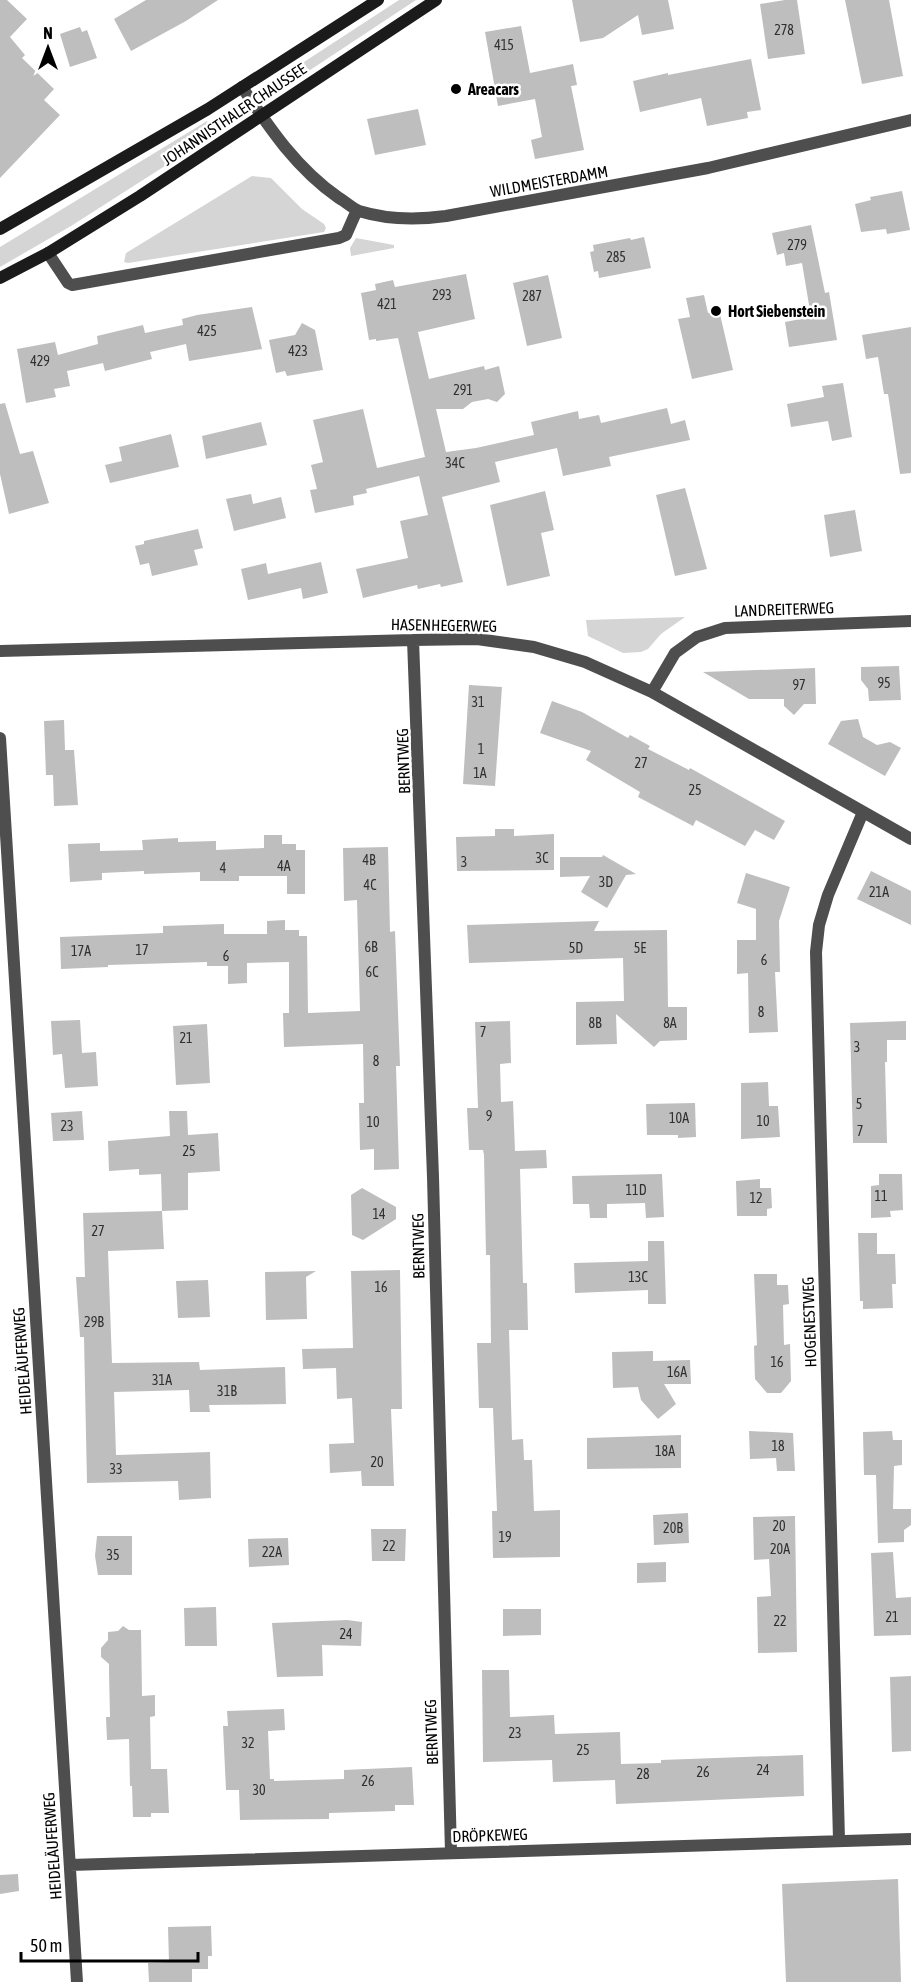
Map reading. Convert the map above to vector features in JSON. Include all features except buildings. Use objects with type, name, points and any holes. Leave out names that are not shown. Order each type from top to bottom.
[{"type":"main road","name":"JOHANNISTHALER CHAUSSEE","points":[[0,229],[208,109],[378,0]]},
{"type":"main road","name":"JOHANNISTHALER CHAUSSEE","points":[[0,278],[48,253],[140,196],[436,0]]},
{"type":"street","name":"WILDMEISTERDAMM","points":[[242,87],[284,147],[316,181],[357,210],[394,218],[422,219],[446,216],[708,168],[911,120]]},
{"type":"street","points":[[48,253],[68,284],[72,285],[339,238],[345,236],[357,210]]},
{"type":"street","name":"LANDREITERWEG","points":[[652,693],[675,653],[697,637],[725,628],[911,621]]},
{"type":"street","name":"HASENHEGERWEG","points":[[0,651],[477,639],[534,647],[585,662],[652,693],[911,839]]},
{"type":"street","name":"BERNTWEG","points":[[413,640],[433,1166],[451,1852]]},
{"type":"street","name":"HEIDELÄUFERWEG","points":[[0,738],[77,1982]]},
{"type":"street","name":"HOGENESTWEG","points":[[839,1840],[816,952],[819,925],[828,896],[863,812]]},
{"type":"street","name":"DRÖPKEWEG","points":[[70,1865],[911,1839]]},
{"type":"shaded area","points":[[399,0],[416,0],[289,84],[284,75]]},
{"type":"shaded area","points":[[207,121],[215,134],[71,226],[0,267],[0,247]]},
{"type":"shaded area","points":[[252,176],[271,178],[302,209],[324,224],[326,228],[324,232],[124,262],[126,253]]},
{"type":"shaded area","points":[[356,238],[394,245],[394,248],[351,256],[350,248]]},
{"type":"shaded area","points":[[685,617],[661,634],[648,649],[641,652],[623,653],[588,636],[586,620]]},
{"type":"place","name":"Areacars","points":[[456,89]]},
{"type":"place","name":"Hort Siebenstein","points":[[716,311]]}]
